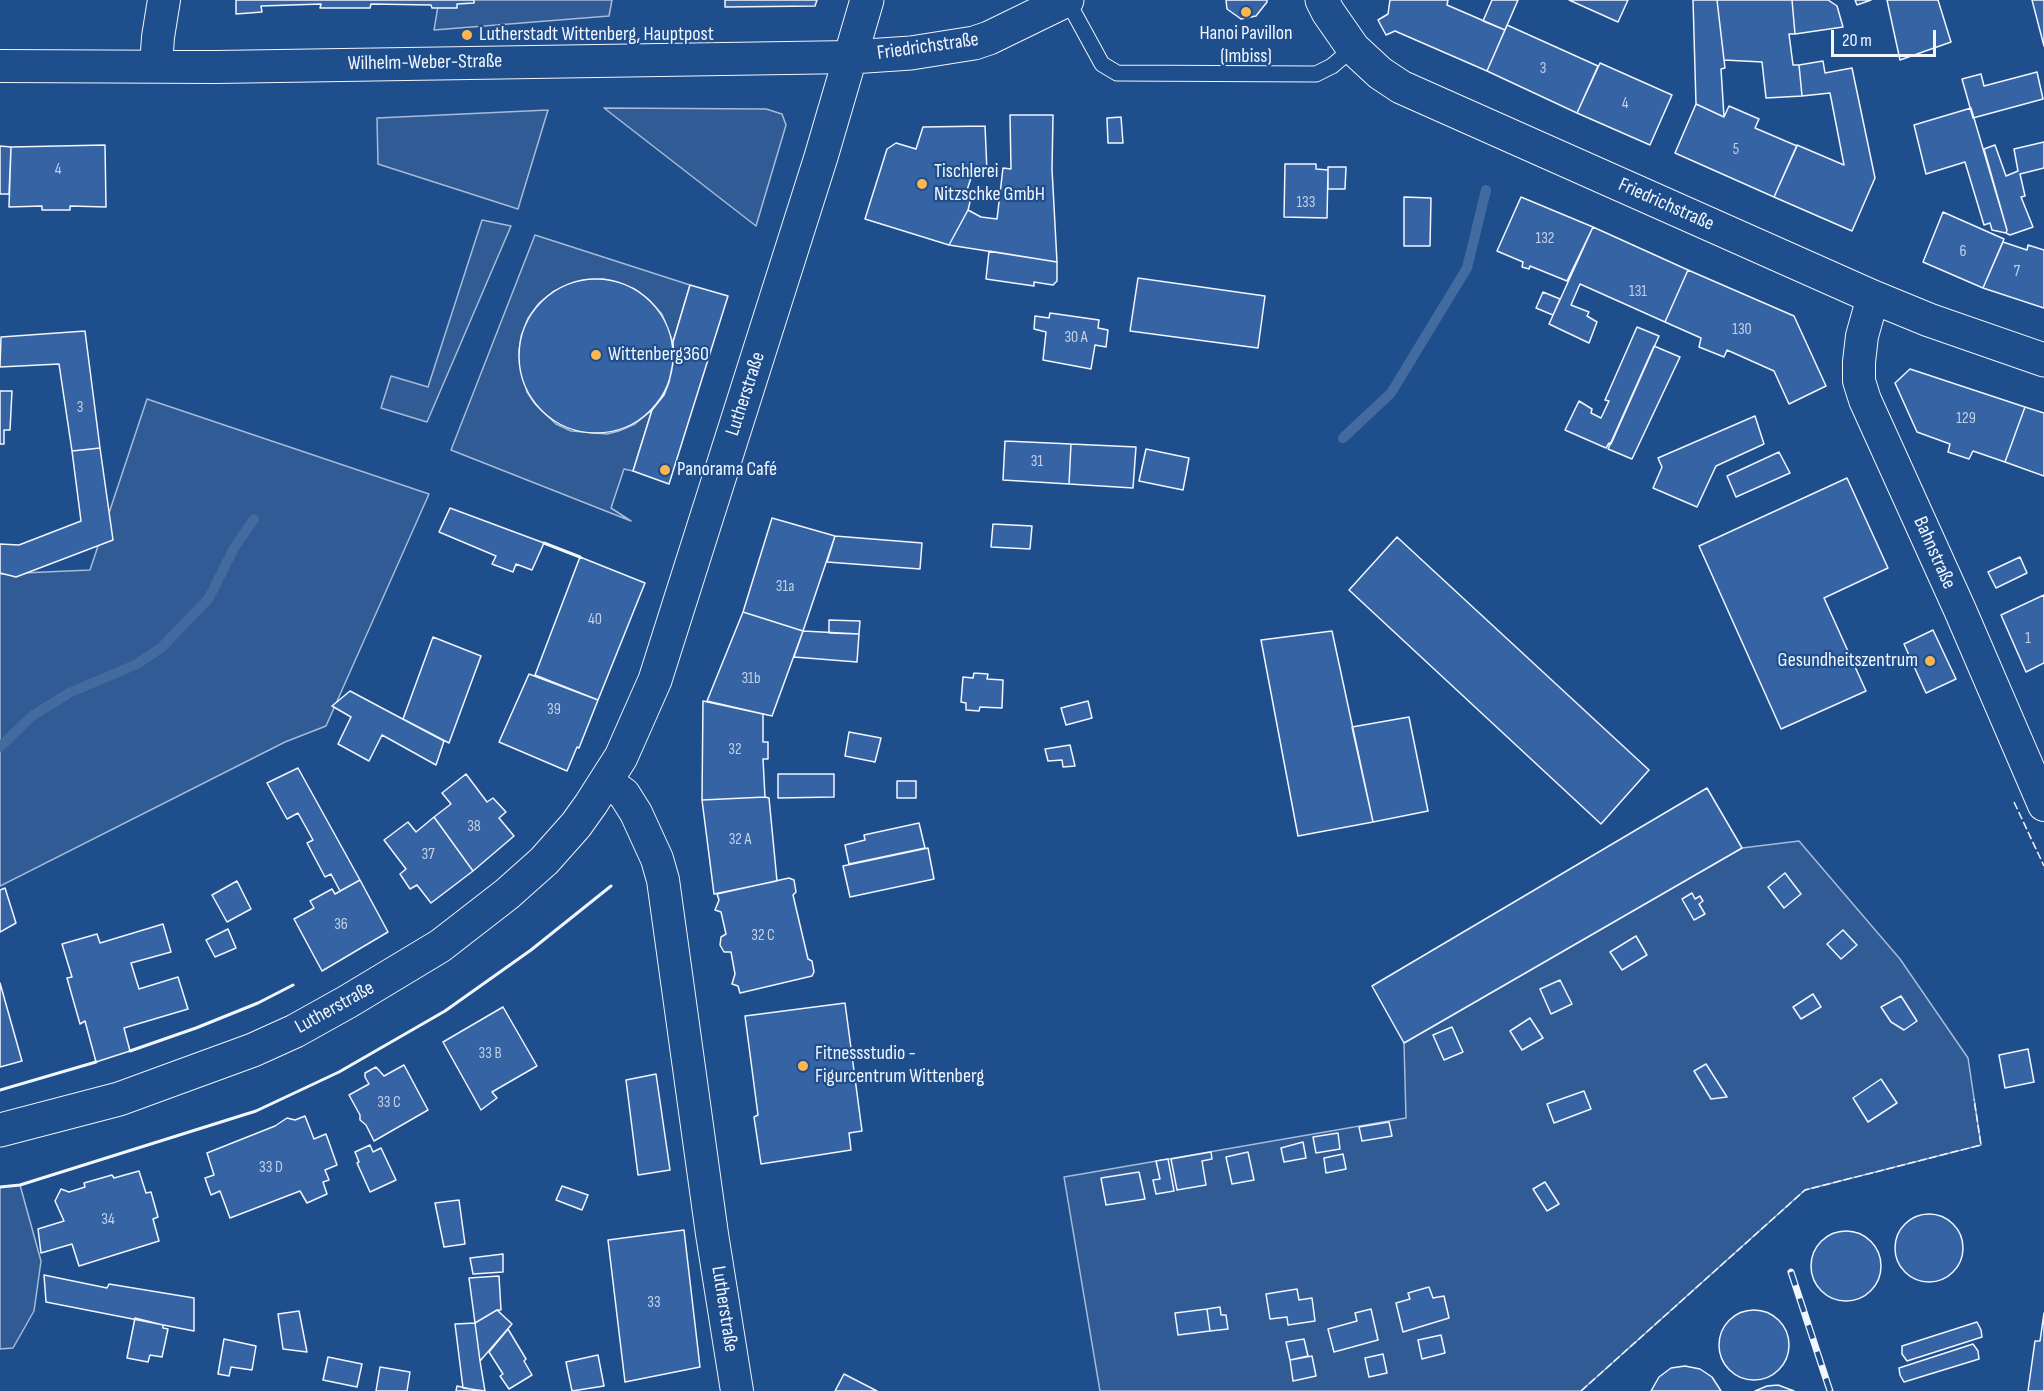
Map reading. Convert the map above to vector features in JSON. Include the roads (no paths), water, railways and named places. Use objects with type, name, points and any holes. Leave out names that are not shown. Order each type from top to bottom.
[{"type":"street","points":[[156,66],[164,0]]},
{"type":"street","name":"Lutherstraße","points":[[0,1130],[119,1099],[274,1041],[347,1002],[440,946],[507,894],[544,861],[576,825],[625,748],[655,680],[867,0]]},
{"type":"street","name":"Friedrichstraße","points":[[851,57],[911,53],[974,43],[1067,0]]},
{"type":"street","name":"Friedrichstraße","points":[[1322,0],[1353,48],[1380,73],[1428,100],[1873,297],[1940,324],[2044,360]]},
{"type":"street","name":"Wilhelm-Weber-Straße","points":[[0,66],[215,67],[851,57]]},
{"type":"street","name":"Bahnstraße","points":[[1873,297],[1862,336],[1858,381],[2044,805]]},
{"type":"street","name":"Lutherstraße","points":[[606,781],[624,794],[636,813],[651,843],[663,880],[712,1234],[737,1391]]},
{"type":"lane","points":[[1067,0],[1102,64],[1117,73],[1316,74],[1332,66],[1353,48]]},
{"type":"waterway","points":[[1343,438],[1391,393],[1467,268],[1486,190]]},
{"type":"waterway","points":[[0,747],[32,716],[69,693],[137,664],[162,647],[209,598],[234,548],[254,519]]},
{"type":"railway","points":[[1791,1272],[1830,1391]]},
{"type":"place","name":"Hanoi Pavillon (Imbiss)","points":[[1246,12]]},
{"type":"place","name":"Lutherstadt Wittenberg, Hauptpost","points":[[467,35]]},
{"type":"place","name":"Tischlerei Nitzschke GmbH","points":[[922,184]]},
{"type":"place","name":"Wittenberg360","points":[[596,355]]},
{"type":"place","name":"Panorama Café","points":[[665,470]]},
{"type":"place","name":"Gesundheitszentrum","points":[[1930,661]]},
{"type":"place","name":"Fitnessstudio - Figurcentrum Wittenberg","points":[[803,1066]]}]
